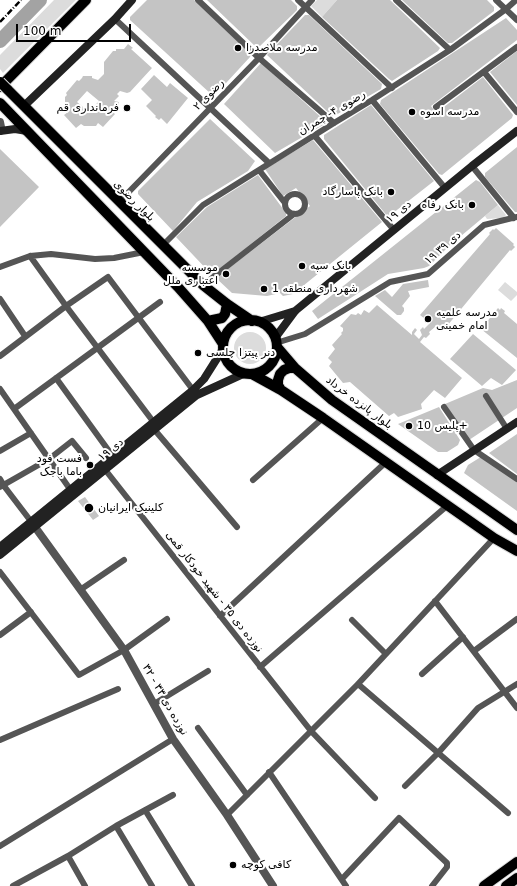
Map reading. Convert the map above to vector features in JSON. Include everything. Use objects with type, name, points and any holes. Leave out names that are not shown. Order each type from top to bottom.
[{"type":"main road","points":[[2,86],[86,0]]},
{"type":"main road","points":[[24,106],[115,19],[132,0]]},
{"type":"main road","name":"بلوار رضوی","points":[[2,86],[24,106],[162,246],[203,285],[227,304],[256,321]]},
{"type":"main road","points":[[1,105],[208,320],[223,347],[226,360],[233,369],[248,374],[281,390],[494,538],[517,551]]},
{"type":"main road","points":[[0,130],[15,129],[27,131]]},
{"type":"main road","name":"۱۹ دی","points":[[295,311],[517,131]]},
{"type":"main road","points":[[208,320],[222,318],[227,304]]},
{"type":"main road","points":[[276,343],[295,311]]},
{"type":"main road","points":[[223,347],[226,334],[233,327],[242,322],[256,321],[295,311]]},
{"type":"main road","points":[[248,374],[260,372],[267,368],[273,362],[276,355],[276,343],[272,331],[256,321]]},
{"type":"main road","name":"بلوار پانزده خرداد","points":[[276,343],[295,368],[332,400],[437,475],[516,526]]},
{"type":"main road","name":"۱۹ دی","points":[[154,426],[204,379],[223,347]]},
{"type":"main road","points":[[281,390],[278,385],[280,374],[289,368],[295,368]]},
{"type":"main road","name":"۱۹ دی","points":[[0,555],[33,524],[154,426],[197,395],[248,374]]},
{"type":"main road","points":[[437,475],[517,422]]},
{"type":"main road","name":"۱۹ دی","points":[[0,546],[33,524]]},
{"type":"main road","points":[[494,538],[517,559]]},
{"type":"main road","points":[[484,886],[517,862]]},
{"type":"main road","points":[[506,886],[517,878]]},
{"type":"street","points":[[198,0],[259,58],[334,123]]},
{"type":"street","points":[[298,0],[392,88]]},
{"type":"street","name":"رضوی ۲","points":[[119,202],[259,58],[312,0]]},
{"type":"street","points":[[396,0],[450,50]]},
{"type":"street","points":[[496,0],[517,20]]},
{"type":"street","name":"رضوی ۴- چمران","points":[[162,246],[203,205],[392,88],[450,50],[516,0]]},
{"type":"street","points":[[115,19],[269,163]]},
{"type":"street","points":[[436,107],[517,47]]},
{"type":"street","points":[[484,72],[517,112]]},
{"type":"street","points":[[372,100],[445,188]]},
{"type":"street","points":[[0,122],[2,127],[0,130]]},
{"type":"street","points":[[314,135],[394,230]]},
{"type":"street","points":[[472,166],[516,218]]},
{"type":"street","points":[[259,170],[285,203],[289,212],[294,214]]},
{"type":"street","points":[[203,285],[294,214],[300,213],[304,209],[302,198],[298,195],[292,195],[287,198],[285,203]]},
{"type":"street","name":"۱۹ دی ۳۹","points":[[276,343],[305,334],[390,282],[428,274],[484,225],[516,218]]},
{"type":"street","points":[[0,267],[30,256],[51,254],[114,258],[144,252]]},
{"type":"street","points":[[30,256],[98,347],[154,426],[237,527]]},
{"type":"street","points":[[0,356],[66,306],[108,277],[193,390]]},
{"type":"street","points":[[0,299],[26,336]]},
{"type":"street","points":[[14,409],[160,302]]},
{"type":"street","points":[[56,378],[114,458]]},
{"type":"street","points":[[0,390],[72,492]]},
{"type":"street","points":[[486,396],[507,429]]},
{"type":"street","points":[[444,407],[474,450],[517,479]]},
{"type":"street","points":[[252,480],[323,418]]},
{"type":"street","points":[[0,451],[30,433]]},
{"type":"street","points":[[2,487],[49,459],[72,441],[86,458]]},
{"type":"street","points":[[220,616],[386,462]]},
{"type":"street","name":"نوزده دی ۳۵ - شهید خودکار قمی","points":[[103,467],[311,731],[375,798]]},
{"type":"street","points":[[0,479],[2,487],[33,524]]},
{"type":"street","points":[[260,667],[448,505]]},
{"type":"street","name":"۳۲ - نوزده دی ۳۳","points":[[33,524],[124,650],[173,739],[227,815],[273,886]]},
{"type":"street","points":[[227,815],[358,684],[494,538]]},
{"type":"street","points":[[80,590],[124,560]]},
{"type":"street","points":[[0,572],[79,675],[124,650],[167,619]]},
{"type":"street","points":[[435,601],[517,708]]},
{"type":"street","points":[[0,635],[31,612]]},
{"type":"street","points":[[474,651],[517,619]]},
{"type":"street","points":[[352,620],[386,654]]},
{"type":"street","points":[[422,674],[463,637]]},
{"type":"street","points":[[154,704],[208,672]]},
{"type":"street","points":[[358,684],[508,813]]},
{"type":"street","points":[[405,786],[438,753],[478,708],[517,684]]},
{"type":"street","points":[[0,740],[118,689]]},
{"type":"street","points":[[198,728],[247,795]]},
{"type":"street","points":[[0,846],[173,739]]},
{"type":"street","points":[[270,772],[346,886]]},
{"type":"street","points":[[13,886],[68,856],[116,826],[173,795]]},
{"type":"street","points":[[145,810],[192,886]]},
{"type":"street","points":[[342,879],[399,818],[448,865],[432,886]]},
{"type":"street","points":[[116,826],[152,886]]},
{"type":"street","points":[[68,856],[85,886]]},
{"type":"shaded area","points":[[54,0],[76,0],[3,73],[0,69],[0,55]]},
{"type":"shaded area","points":[[317,0],[337,0],[322,17],[311,6]]},
{"type":"shaded area","points":[[498,205],[506,215],[503,218],[487,219],[485,216]]},
{"type":"shaded area","points":[[505,282],[517,292],[517,295],[511,301],[498,290]]},
{"type":"shaded area","points":[[247,332],[253,332],[262,336],[266,348],[262,360],[253,364],[247,364],[238,360],[234,351],[234,345],[238,336]]},
{"type":"building","points":[[147,0],[194,0],[251,54],[250,57],[215,95],[211,94],[130,20],[130,17]]},
{"type":"building","points":[[207,0],[291,0],[297,6],[297,10],[260,46],[256,47]]},
{"type":"building","points":[[337,0],[390,0],[440,48],[438,51],[392,81],[322,17]]},
{"type":"building","points":[[402,0],[487,0],[494,7],[494,11],[452,43],[448,43]]},
{"type":"building","points":[[305,15],[309,15],[382,84],[381,89],[334,116],[331,115],[267,55]]},
{"type":"building","points":[[506,18],[517,30],[517,40],[431,106],[436,113],[483,77],[513,115],[512,118],[442,175],[439,174],[380,104],[381,100]]},
{"type":"building","points":[[128,44],[133,48],[131,49],[152,68],[130,92],[127,93],[120,91],[117,94],[119,96],[114,101],[119,102],[119,107],[113,107],[110,110],[115,114],[103,127],[98,123],[96,126],[84,126],[81,124],[76,128],[64,115],[68,112],[65,109],[66,93],[77,80],[79,81],[83,76],[92,76],[92,78],[98,80],[104,74],[104,62],[113,51],[116,51],[116,49],[124,49]],"holes":[[[87,91],[99,101],[89,112],[77,102]]]},
{"type":"building","points":[[517,51],[517,105],[490,72]]},
{"type":"building","points":[[261,63],[323,119],[324,122],[323,125],[275,153],[224,104]]},
{"type":"building","points":[[154,75],[167,87],[170,83],[188,98],[167,124],[161,118],[159,120],[155,117],[156,116],[146,106],[152,100],[141,89]]},
{"type":"building","points":[[371,105],[434,181],[388,217],[324,139],[324,135]]},
{"type":"building","points":[[210,119],[255,161],[248,171],[197,202],[173,231],[138,194],[138,191]]},
{"type":"building","points":[[313,140],[382,222],[293,294],[283,296],[280,293],[267,296],[232,293],[216,278],[310,206],[296,188],[283,196],[265,169]]},
{"type":"building","points":[[517,147],[517,212],[515,212],[485,177],[485,173]]},
{"type":"building","points":[[0,149],[39,187],[0,227]]},
{"type":"building","points":[[258,175],[286,213],[286,216],[212,275],[176,237],[207,207]]},
{"type":"building","points":[[476,180],[480,182],[498,205],[449,246],[429,266],[388,274],[318,319],[312,311]]},
{"type":"building","points":[[496,228],[514,244],[513,245],[515,247],[511,251],[510,250],[444,331],[443,330],[441,332],[435,327],[429,332],[430,334],[426,338],[424,337],[420,342],[462,378],[445,398],[434,390],[421,404],[422,409],[398,417],[394,413],[389,416],[350,382],[343,383],[329,366],[332,362],[328,358],[335,349],[332,345],[342,334],[343,328],[340,326],[351,314],[356,315],[358,313],[361,315],[364,310],[369,313],[377,305],[412,335],[415,328],[417,330],[414,334],[419,339],[422,335],[420,330],[423,327],[424,329],[430,323],[420,315],[490,234],[489,233]]},
{"type":"building","points":[[428,280],[429,287],[408,291],[410,296],[402,306],[404,311],[401,315],[397,315],[375,296],[385,290],[392,297],[403,284]]},
{"type":"building","points":[[498,308],[505,311],[504,313],[517,324],[517,358],[481,329]]},
{"type":"building","points":[[473,334],[516,370],[502,385],[491,378],[482,386],[450,359]]},
{"type":"building","points":[[517,380],[517,408],[469,440],[445,404],[483,388],[492,390]]},
{"type":"building","points":[[439,407],[460,440],[458,445],[447,452],[438,452],[398,424]]},
{"type":"building","points":[[517,434],[517,474],[489,453]]},
{"type":"building","points":[[484,455],[517,480],[517,511],[464,473],[468,465]]},
{"type":"building","name":"کلینیک ایرانیان","points":[[85,497],[99,516],[93,520],[78,501]]},
{"type":"waterway","points":[[0,41],[40,0]]},
{"type":"railway","points":[[0,22],[21,0]]},
{"type":"place","name":"مدرسه ملاصدرا","points":[[238,48]]},
{"type":"place","name":"فرمانداری قم","points":[[127,108]]},
{"type":"place","name":"مدرسه اسوه","points":[[412,112]]},
{"type":"place","name":"بانک پاسارگاد","points":[[391,192]]},
{"type":"place","name":"بانک رفاه","points":[[472,205]]},
{"type":"place","name":"بانک سپه","points":[[302,266]]},
{"type":"place","name":"موسسه اعتباری ملل","points":[[226,274]]},
{"type":"place","name":"شهرداری منطقه 1","points":[[264,289]]},
{"type":"place","name":"مدرسه علمیه امام خمینی","points":[[428,319]]},
{"type":"place","name":"دنر پیتزا چلسی","points":[[198,353]]},
{"type":"place","name":"پلیس 10+","points":[[409,426]]},
{"type":"place","name":"فست فود باما باجک","points":[[90,465]]},
{"type":"place","name":"کلینیک ایرانیان","points":[[89,508]]},
{"type":"place","name":"کافی کوچه","points":[[233,865]]}]
